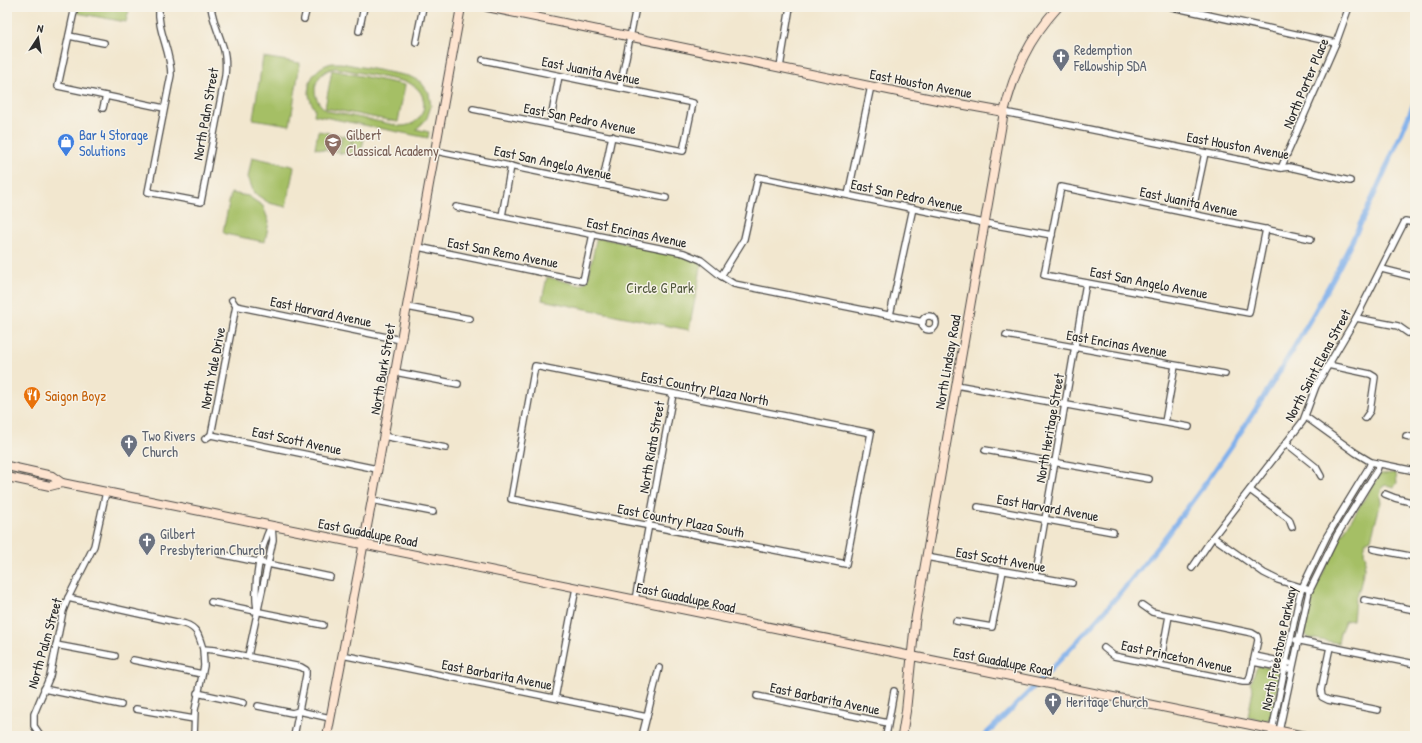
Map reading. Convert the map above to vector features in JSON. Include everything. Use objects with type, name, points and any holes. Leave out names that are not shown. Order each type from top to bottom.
[{"type":"main road","name":"North Burk Street","points":[[327,736],[378,469],[461,7]]},
{"type":"main road","name":"East Houston Avenue","points":[[486,7],[1004,112]]},
{"type":"main road","name":"North Lindsay Road","points":[[902,736],[906,712],[915,622],[1004,112],[1014,77],[1021,61],[1036,34],[1058,7]]},
{"type":"main road","name":"East Guadalupe Road","points":[[7,466],[52,476],[62,483],[1033,680],[1275,733],[1305,736]]},
{"type":"main road","name":"East Guadalupe Road","points":[[7,477],[50,486],[62,483]]},
{"type":"street","points":[[75,7],[58,86],[164,108],[171,75],[171,64],[159,25],[159,7]]},
{"type":"street","name":"North Palm Street","points":[[164,108],[148,192],[201,202],[226,69],[224,51],[216,31],[211,7]]},
{"type":"street","points":[[304,19],[307,7]]},
{"type":"street","points":[[358,31],[364,7]]},
{"type":"street","points":[[416,42],[424,7]]},
{"type":"street","points":[[620,88],[636,7]]},
{"type":"street","points":[[780,67],[790,7]]},
{"type":"street","points":[[1172,7],[1336,43]]},
{"type":"street","name":"North Porter Place","points":[[1281,168],[1336,43],[1349,7]]},
{"type":"street","points":[[69,36],[104,44]]},
{"type":"street","name":"East Juanita Avenue","points":[[483,60],[693,103],[683,151]]},
{"type":"street","points":[[550,124],[559,76]]},
{"type":"street","points":[[848,195],[871,86]]},
{"type":"street","points":[[103,108],[106,96]]},
{"type":"street","name":"East San Pedro Avenue","points":[[473,109],[683,151]]},
{"type":"street","name":"East Houston Avenue","points":[[1004,112],[1281,168],[1289,167],[1350,181]]},
{"type":"street","points":[[602,185],[612,136]]},
{"type":"street","name":"East San Angelo Avenue","points":[[436,151],[666,198]]},
{"type":"street","points":[[1192,214],[1205,153]]},
{"type":"street","points":[[502,216],[511,166]]},
{"type":"street","name":"East San Pedro Avenue","points":[[721,276],[744,239],[758,178],[1052,235]]},
{"type":"street","name":"East Juanita Avenue","points":[[1052,235],[1061,187],[1311,239]]},
{"type":"street","name":"East Encinas Avenue","points":[[456,207],[684,253],[701,260],[734,284],[923,322]]},
{"type":"street","points":[[890,315],[913,208]]},
{"type":"street","name":"North Saint Elena Street","points":[[1192,568],[1306,416],[1316,386],[1356,318],[1405,221],[1415,223]]},
{"type":"street","name":"East San Angelo Avenue","points":[[1052,235],[1044,275],[1249,314],[1266,229]]},
{"type":"street","name":"East San Remo Avenue","points":[[418,247],[583,281],[593,234]]},
{"type":"street","points":[[1382,269],[1410,276],[1415,279]]},
{"type":"street","name":"North Heritage Street","points":[[1035,577],[1086,283]]},
{"type":"street","points":[[232,300],[236,306]]},
{"type":"street","name":"East Harvard Avenue","points":[[236,306],[401,340]]},
{"type":"street","name":"North Yale Drive","points":[[211,435],[236,306]]},
{"type":"street","points":[[407,307],[470,319]]},
{"type":"street","points":[[1356,318],[1398,326],[1408,333]]},
{"type":"street","name":"East Encinas Avenue","points":[[1006,335],[1225,374]]},
{"type":"street","points":[[1328,365],[1370,374],[1375,377],[1370,411],[1365,418]]},
{"type":"street","name":"East Country Plaza North","points":[[511,499],[535,366],[871,433],[846,564]]},
{"type":"street","points":[[1165,422],[1175,366]]},
{"type":"street","points":[[395,372],[458,384]]},
{"type":"street","points":[[956,385],[1189,427]]},
{"type":"street","name":"North Riata Street","points":[[635,600],[673,394]]},
{"type":"street","points":[[1306,416],[1356,454],[1371,462],[1415,471]]},
{"type":"street","points":[[205,439],[211,435]]},
{"type":"street","name":"East Scott Avenue","points":[[211,435],[378,469]]},
{"type":"street","points":[[383,436],[446,448]]},
{"type":"street","points":[[1406,436],[1415,438]]},
{"type":"street","points":[[1286,443],[1316,467],[1321,476]]},
{"type":"street","points":[[985,450],[1149,479]]},
{"type":"street","name":"North Freestone Parkway","points":[[1275,733],[1286,662],[1302,588],[1328,536],[1369,468],[1371,462]]},
{"type":"street","name":"North Freestone Parkway","points":[[1275,733],[1292,670],[1310,590],[1337,535],[1377,470],[1379,464]]},
{"type":"street","points":[[1250,490],[1289,519],[1292,527]]},
{"type":"street","name":"North Palm Street","points":[[40,735],[35,729],[34,719],[50,676],[63,611],[94,546],[106,492]]},
{"type":"street","points":[[1385,494],[1415,503]]},
{"type":"street","name":"East Country Plaza South","points":[[511,499],[846,564]]},
{"type":"street","points":[[372,500],[433,512]]},
{"type":"street","name":"East Harvard Avenue","points":[[978,507],[1113,532]]},
{"type":"street","points":[[257,611],[255,590],[265,538],[272,526]]},
{"type":"street","points":[[248,656],[273,540],[272,526]]},
{"type":"street","points":[[1214,537],[1264,573],[1278,580],[1310,590]]},
{"type":"street","points":[[1373,549],[1415,557]]},
{"type":"street","points":[[220,554],[330,577]]},
{"type":"street","name":"East Scott Avenue","points":[[926,557],[1072,583]]},
{"type":"street","points":[[956,620],[992,627],[1003,571]]},
{"type":"street","points":[[555,698],[576,588]]},
{"type":"street","points":[[68,598],[192,626],[196,631],[203,649],[204,658],[197,693],[194,736]]},
{"type":"street","points":[[1364,600],[1415,610]]},
{"type":"street","points":[[210,602],[323,624]]},
{"type":"street","points":[[1142,605],[1152,612],[1252,633],[1257,636],[1258,640],[1253,662],[1292,670]]},
{"type":"street","points":[[1160,665],[1169,616]]},
{"type":"street","points":[[1291,638],[1415,664]]},
{"type":"street","points":[[56,644],[115,656]]},
{"type":"street","points":[[1330,647],[1321,690],[1322,697],[1328,700],[1378,710]]},
{"type":"street","name":"East Princeton Avenue","points":[[1104,648],[1114,656],[1243,682],[1248,682],[1253,662]]},
{"type":"street","points":[[203,649],[248,656],[301,667],[306,670],[294,736]]},
{"type":"street","name":"East Barbarita Avenue","points":[[342,655],[647,717]]},
{"type":"street","points":[[1255,656],[1293,664]]},
{"type":"street","points":[[133,660],[202,674]]},
{"type":"street","points":[[642,736],[659,668]]},
{"type":"street","points":[[44,689],[121,705]]},
{"type":"street","points":[[886,736],[894,691]]},
{"type":"street","points":[[197,693],[243,703]]},
{"type":"street","name":"East Barbarita Avenue","points":[[757,696],[888,723]]},
{"type":"street","points":[[258,706],[292,713],[298,711],[330,718]]},
{"type":"street","points":[[136,709],[194,719]]},
{"type":"green space","points":[[78,7],[130,7],[126,22],[77,13]]},
{"type":"green space","points":[[263,57],[300,63],[290,125],[253,119]]},
{"type":"green space","points":[[332,63],[341,63],[409,76],[421,82],[429,93],[431,106],[427,118],[416,129],[429,132],[428,138],[314,115],[315,109],[309,95],[310,81],[318,70]],"holes":[[[336,68],[406,82],[415,86],[420,92],[424,107],[417,121],[409,125],[400,126],[328,111],[321,106],[315,93],[318,80],[322,74],[328,70]]]},
{"type":"green space","points":[[332,70],[405,85],[398,122],[325,108]]},
{"type":"green space","points":[[318,131],[329,133],[325,150],[315,148]]},
{"type":"green space","points":[[330,133],[340,135],[337,152],[327,151]]},
{"type":"green space","points":[[342,135],[352,137],[349,154],[339,153]]},
{"type":"green space","points":[[353,137],[364,139],[360,157],[350,155]]},
{"type":"green space","points":[[252,157],[294,167],[286,207],[269,203],[254,193],[248,177]]},
{"type":"green space","points":[[231,193],[248,196],[263,206],[269,222],[265,242],[225,234],[223,232]]},
{"type":"green space","name":"Circle G Park","points":[[600,238],[684,255],[702,263],[689,330],[542,300],[547,277],[579,285],[588,280],[596,240]]},
{"type":"green space","points":[[1396,473],[1397,483],[1394,487],[1386,485],[1382,487],[1380,497],[1381,502],[1371,539],[1365,542],[1364,552],[1366,558],[1360,587],[1355,599],[1353,620],[1345,621],[1338,643],[1309,638],[1304,633],[1309,603],[1338,541],[1380,474]]},
{"type":"green space","points":[[1259,666],[1277,669],[1280,673],[1272,715],[1265,721],[1248,717],[1253,690],[1250,683]]},
{"type":"waterway","points":[[984,736],[1062,658],[1099,617],[1162,541],[1214,471],[1263,398],[1309,322],[1342,262],[1375,194],[1415,101]]},
{"type":"place","name":"Redemption Fellowship SDA","points":[[1061,72]]},
{"type":"place","name":"Bar 4 Storage Solutions","points":[[66,157]]},
{"type":"place","name":"Gilbert Classical Academy","points":[[333,157]]},
{"type":"place","name":"Saigon Boyz","points":[[32,410]]},
{"type":"place","name":"Two Rivers Church","points":[[129,458]]},
{"type":"place","name":"Gilbert Presbyterian Church","points":[[147,556]]},
{"type":"place","name":"Heritage Church","points":[[1053,716]]}]
